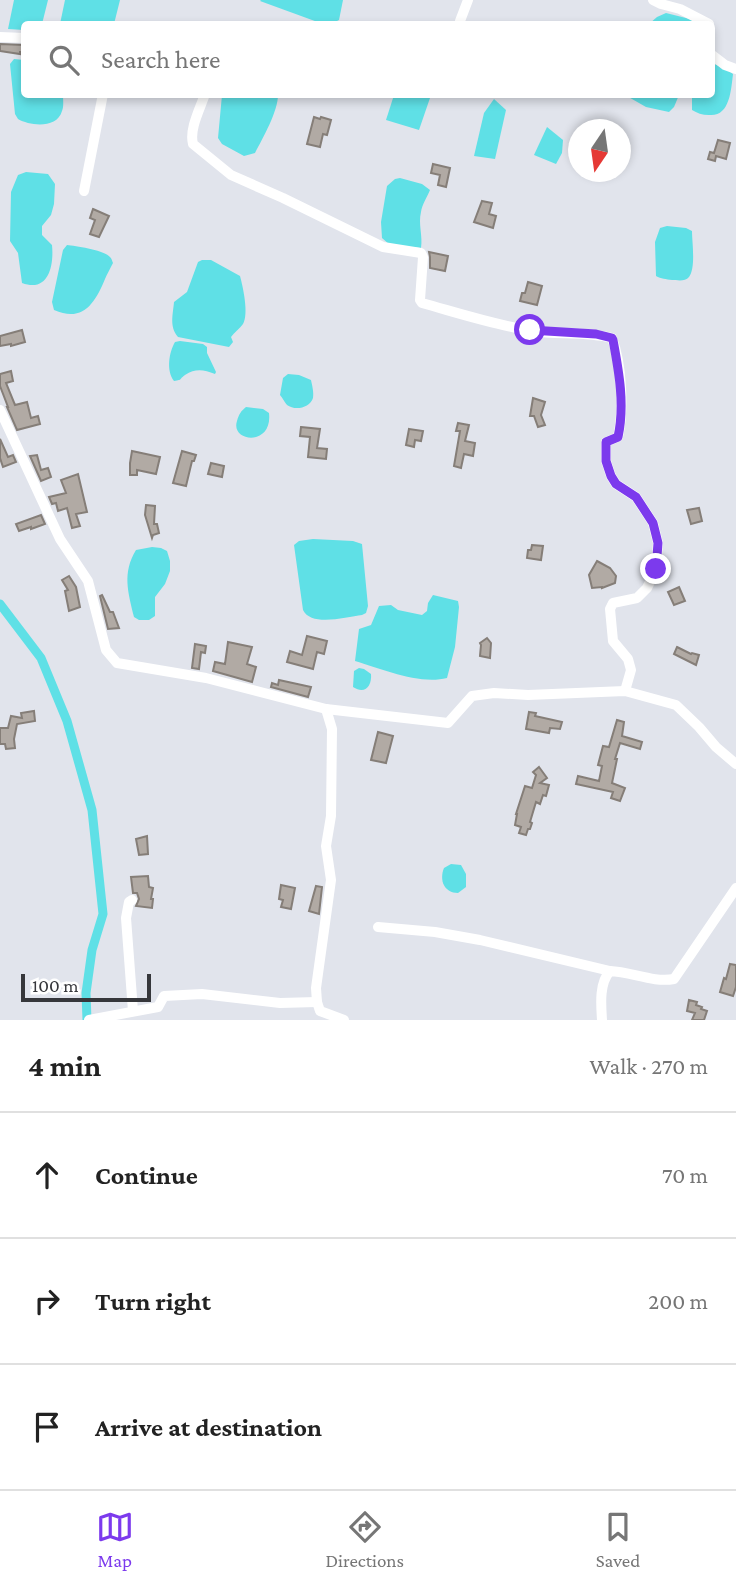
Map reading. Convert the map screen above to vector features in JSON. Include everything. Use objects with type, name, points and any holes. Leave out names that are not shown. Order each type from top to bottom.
[{"type":"street","points":[[460,21],[468,0]]},
{"type":"street","points":[[653,0],[680,9],[703,21]]},
{"type":"street","points":[[0,37],[21,38]]},
{"type":"street","points":[[715,57],[736,69]]},
{"type":"street","points":[[84,191],[102,98]]},
{"type":"street","points":[[204,98],[192,131],[193,144],[231,175],[383,247],[421,253],[423,257],[419,300],[422,303],[508,326],[596,334],[612,338],[620,381],[620,428],[618,437],[606,442],[606,461],[616,484],[636,497],[653,523],[658,543],[656,569],[646,588],[636,598],[613,603],[610,609],[613,641],[628,659],[631,670],[625,691]]},
{"type":"street","points":[[0,410],[60,539],[88,581],[106,650],[117,663],[206,678],[326,709],[448,723],[472,696],[494,693],[528,695],[625,691],[676,705],[736,764]]},
{"type":"street","points":[[326,709],[332,729],[331,816],[326,846],[331,880],[316,988],[320,1011],[344,1020]]},
{"type":"street","points":[[378,927],[435,932],[480,940],[663,981],[674,979],[736,888]]},
{"type":"street","points":[[132,900],[129,902],[126,918],[133,1011]]},
{"type":"street","points":[[602,1020],[601,996],[606,975],[610,971]]},
{"type":"street","points":[[93,1019],[158,1007],[164,996],[202,994],[281,1003],[317,1002]]},
{"type":"water","points":[[14,0],[48,0],[43,21],[21,21],[21,30],[8,29]]},
{"type":"water","points":[[65,0],[120,0],[115,21],[61,21]]},
{"type":"water","points":[[343,0],[337,21],[315,21],[260,1]]},
{"type":"water","points":[[666,13],[695,21],[652,21]]},
{"type":"water","points":[[14,59],[21,60],[21,98],[63,98],[63,109],[55,121],[36,124],[18,119],[15,114],[10,64]]},
{"type":"water","points":[[715,64],[733,74],[728,101],[721,112],[704,115],[692,110],[692,98],[715,98]]},
{"type":"water","points":[[222,98],[278,98],[273,116],[255,153],[244,156],[222,144],[218,138]]},
{"type":"water","points":[[393,98],[430,98],[419,130],[386,120]]},
{"type":"water","points":[[630,98],[678,98],[669,112],[646,107]]},
{"type":"water","points":[[494,99],[506,110],[495,159],[474,156],[484,113]]},
{"type":"water","points":[[547,127],[563,140],[562,153],[556,164],[534,155]]},
{"type":"water","points":[[26,172],[48,174],[55,184],[51,215],[42,226],[42,235],[52,245],[51,268],[44,281],[31,285],[22,283],[18,253],[10,241],[11,192],[18,175]]},
{"type":"water","points":[[400,178],[422,184],[430,190],[420,216],[421,248],[390,245],[382,238],[381,222],[387,186]]},
{"type":"water","points":[[667,226],[692,231],[692,268],[685,280],[656,276],[655,242],[660,228]]},
{"type":"water","points":[[67,245],[102,252],[110,257],[113,263],[92,303],[73,314],[54,310],[52,302],[63,250]]},
{"type":"water","points":[[211,260],[240,276],[245,300],[245,320],[231,337],[233,342],[229,347],[178,337],[173,329],[174,302],[187,292],[198,262]]},
{"type":"water","points":[[175,342],[207,347],[215,374],[196,371],[174,381],[169,367],[170,356]]},
{"type":"water","points":[[288,374],[311,380],[313,398],[306,406],[290,407],[280,395],[283,378]]},
{"type":"water","points":[[246,407],[263,409],[269,413],[265,432],[259,436],[245,437],[237,428],[241,411]]},
{"type":"water","points":[[313,539],[362,544],[368,606],[366,613],[321,620],[307,615],[303,610],[294,545],[299,541]]},
{"type":"water","points":[[152,547],[167,551],[170,571],[165,584],[155,597],[155,616],[149,620],[139,620],[134,617],[130,599],[127,583],[129,567],[136,550]]},
{"type":"water","points":[[433,595],[458,601],[455,647],[447,678],[413,678],[355,661],[359,629],[371,625],[379,606],[391,605],[398,610],[422,615],[427,611]]},
{"type":"water","points":[[359,668],[371,674],[369,685],[364,690],[353,687],[354,671]]},
{"type":"water","points":[[451,864],[461,865],[466,874],[466,887],[458,893],[449,891],[443,881],[444,868]]},
{"type":"building","points":[[0,44],[21,45],[20,54],[0,51]]},
{"type":"building","points":[[314,117],[331,120],[327,135],[323,134],[320,147],[307,144]]},
{"type":"building","points":[[718,140],[730,143],[726,159],[716,156],[715,161],[708,159],[710,152],[714,153]]},
{"type":"building","points":[[433,164],[450,168],[446,187],[438,185],[440,175],[431,173]]},
{"type":"building","points":[[482,201],[492,203],[489,214],[496,216],[493,228],[474,222]]},
{"type":"building","points":[[93,209],[109,216],[99,237],[90,234],[95,220],[90,218]]},
{"type":"building","points":[[429,252],[448,256],[445,271],[430,268]]},
{"type":"building","points":[[528,282],[542,286],[537,305],[520,301]]},
{"type":"building","points":[[22,330],[25,342],[0,346],[0,336]]},
{"type":"building","points":[[11,371],[13,381],[6,383],[15,405],[27,402],[31,418],[38,416],[40,424],[17,430],[0,386],[0,374]]},
{"type":"building","points":[[533,398],[545,402],[541,415],[545,425],[538,427],[534,416],[530,416]]},
{"type":"building","points":[[458,423],[469,425],[465,441],[475,443],[473,456],[464,454],[461,468],[454,466],[460,431],[456,431]]},
{"type":"building","points":[[301,427],[320,429],[317,448],[327,449],[326,459],[308,457],[310,437],[300,436]]},
{"type":"building","points":[[409,429],[423,431],[421,441],[415,440],[414,447],[406,445]]},
{"type":"building","points":[[0,439],[8,457],[13,455],[16,462],[3,467],[0,458]]},
{"type":"building","points":[[132,451],[160,457],[156,474],[137,470],[137,475],[130,475]]},
{"type":"building","points":[[182,451],[196,455],[186,486],[173,483]]},
{"type":"building","points":[[37,455],[41,470],[48,468],[51,477],[41,481],[30,456]]},
{"type":"building","points":[[211,463],[224,466],[222,477],[208,474]]},
{"type":"building","points":[[78,474],[87,512],[76,514],[80,526],[72,528],[67,508],[58,511],[56,503],[52,504],[49,497],[66,493],[61,480]]},
{"type":"building","points":[[146,505],[155,506],[154,524],[157,524],[159,533],[152,538],[145,515]]},
{"type":"building","points":[[699,508],[702,521],[691,524],[687,510]]},
{"type":"building","points":[[41,515],[45,524],[19,531],[16,524]]},
{"type":"building","points":[[532,545],[543,546],[541,560],[527,558]]},
{"type":"building","points":[[597,561],[610,568],[616,576],[615,583],[602,588],[592,588],[589,575]]},
{"type":"building","points":[[69,576],[76,587],[80,607],[69,611],[65,591],[68,590],[62,580]]},
{"type":"building","points":[[679,587],[685,601],[674,605],[668,592]]},
{"type":"building","points":[[102,595],[119,628],[108,629],[100,596]]},
{"type":"building","points":[[307,636],[327,641],[324,654],[317,652],[313,669],[287,662],[290,651],[302,655]]},
{"type":"building","points":[[487,638],[491,643],[490,658],[480,656],[480,643]]},
{"type":"building","points":[[228,642],[252,647],[247,664],[256,667],[252,682],[213,671],[215,662],[225,664]]},
{"type":"building","points":[[195,644],[206,646],[205,653],[201,652],[199,669],[192,668]]},
{"type":"building","points":[[677,647],[699,655],[696,665],[674,654]]},
{"type":"building","points":[[279,680],[311,687],[308,697],[271,687],[272,683],[278,685]]},
{"type":"building","points":[[34,711],[35,721],[17,724],[15,748],[6,749],[5,744],[0,744],[0,728],[8,728],[11,716],[22,718],[21,713]]},
{"type":"building","points":[[529,712],[562,722],[560,729],[550,728],[549,733],[526,729]]},
{"type":"building","points":[[617,720],[624,722],[622,736],[642,742],[640,749],[620,743],[612,783],[625,788],[620,801],[611,798],[613,792],[576,784],[578,776],[599,781],[602,766],[598,765],[603,746],[609,747]]},
{"type":"building","points":[[378,732],[393,736],[386,763],[371,760]]},
{"type":"building","points":[[539,767],[547,778],[540,783],[549,785],[540,804],[536,802],[530,822],[532,823],[526,835],[519,833],[521,827],[515,825],[516,814],[525,786],[532,788],[536,775],[533,772]]},
{"type":"building","points":[[147,836],[148,854],[139,855],[136,839]]},
{"type":"building","points":[[148,876],[149,887],[153,888],[152,908],[136,906],[139,899],[137,893],[133,893],[131,877]]},
{"type":"building","points":[[281,885],[295,888],[291,909],[281,907]]},
{"type":"building","points":[[316,886],[322,887],[319,914],[309,911]]},
{"type":"building","points":[[730,964],[736,965],[736,987],[733,996],[720,992]]},
{"type":"building","points":[[689,1000],[697,1002],[696,1005],[707,1011],[704,1020],[692,1020],[695,1013],[687,1011]]},
{"type":"waterway","points":[[0,604],[41,658],[67,721],[92,810],[103,914],[92,950],[86,993],[87,1020]]},
{"type":"route","points":[[530,330],[596,334],[612,338],[620,381],[620,428],[618,437],[606,442],[606,461],[616,484],[636,497],[653,523],[658,543],[656,569]]}]
